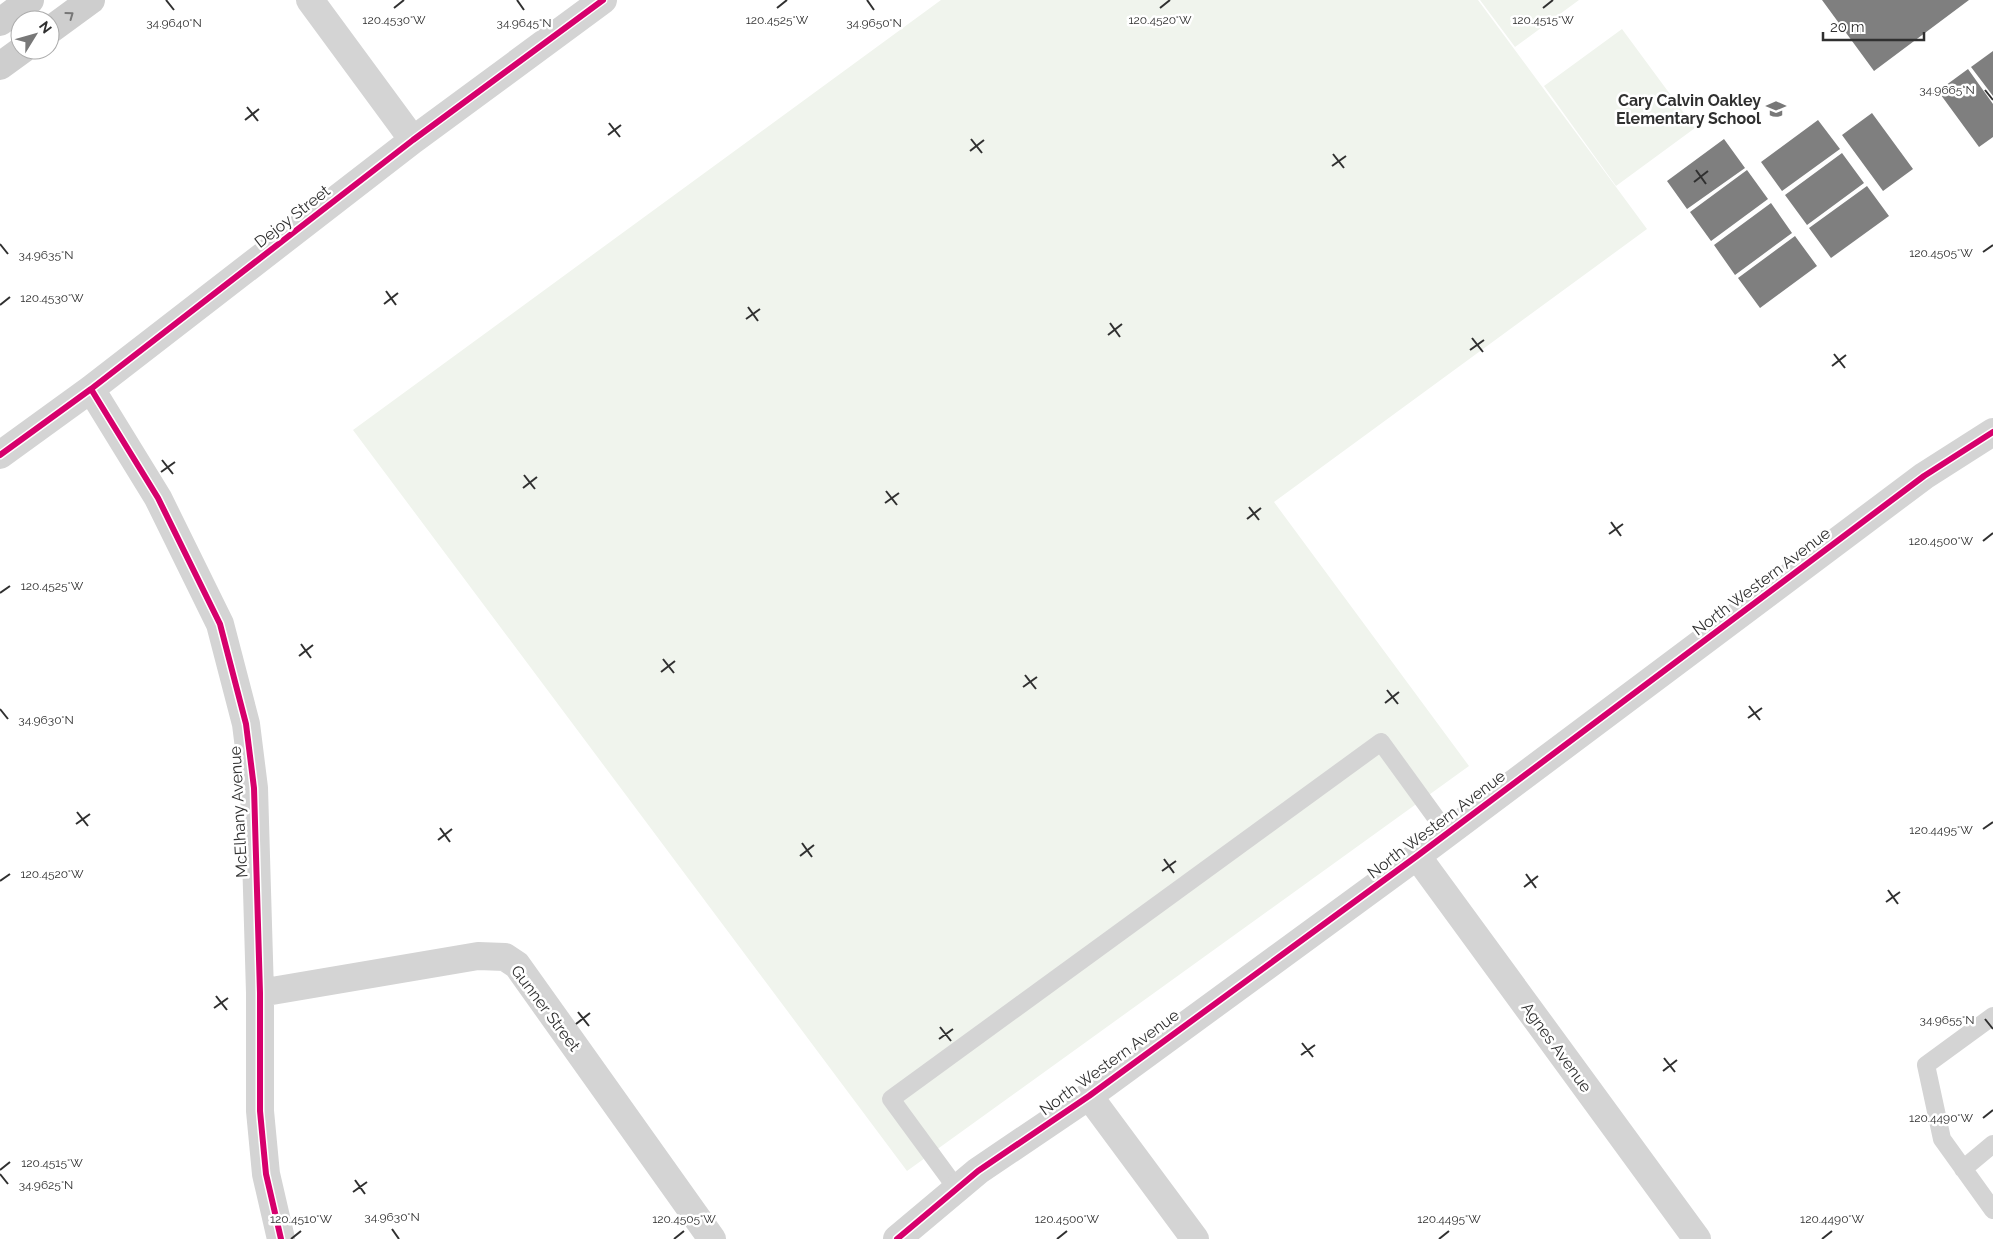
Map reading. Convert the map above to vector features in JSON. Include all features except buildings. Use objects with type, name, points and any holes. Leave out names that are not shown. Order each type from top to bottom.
[{"type":"street","points":[[0,22],[30,0]]},
{"type":"street","points":[[60,23],[91,0]]},
{"type":"street","points":[[310,0],[413,140]]},
{"type":"street","name":"Dejoy Street","points":[[0,455],[91,389],[413,140],[603,0]]},
{"type":"street","name":"McElhany Avenue","points":[[91,389],[158,498],[220,624],[246,724],[254,788],[260,993],[261,1120],[266,1174],[281,1239]]},
{"type":"street","name":"North Western Avenue","points":[[897,1239],[978,1171],[1089,1096],[1416,856],[1924,476],[1993,432]]},
{"type":"street","name":"Agnes Avenue","points":[[1416,856],[1697,1239]]},
{"type":"street","name":"Gunner Street","points":[[260,993],[478,956],[505,957],[517,965],[712,1239]]},
{"type":"street","points":[[1089,1096],[1196,1239]]},
{"type":"lane","points":[[957,1188],[892,1099],[1381,742],[1447,833]]},
{"type":"lane","points":[[1993,1016],[1926,1065],[1942,1139],[1993,1210]]},
{"type":"lane","points":[[1963,1170],[1993,1144]]},
{"type":"shaded area","points":[[941,0],[1478,0],[1647,229],[1274,502],[1469,766],[907,1171],[353,430]]},
{"type":"shaded area","points":[[1480,0],[1579,0],[1515,47]]},
{"type":"shaded area","points":[[1622,29],[1695,128],[1616,186],[1544,86]]},
{"type":"cycle path","points":[[0,455],[91,389],[413,140],[603,0]]},
{"type":"cycle path","points":[[91,389],[158,498],[220,624],[246,724],[254,788],[260,993],[260,1111],[266,1174],[281,1239]]},
{"type":"cycle path","points":[[897,1239],[978,1171],[1089,1096],[1417,856],[1924,476],[1993,432]]},
{"type":"place","name":"Cary Calvin Oakley Elementary School","points":[[1776,109]]}]
